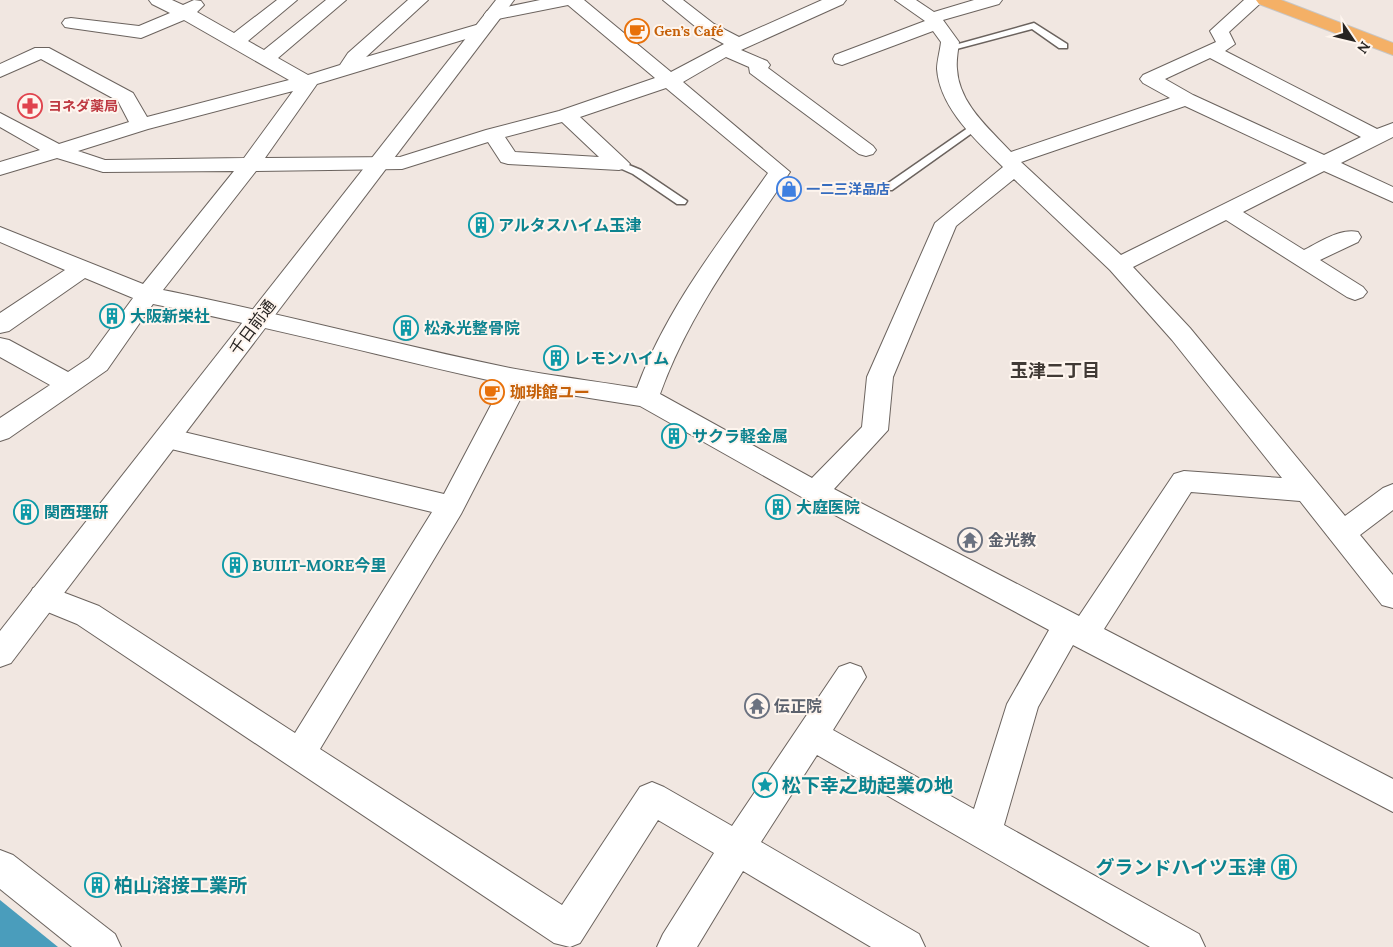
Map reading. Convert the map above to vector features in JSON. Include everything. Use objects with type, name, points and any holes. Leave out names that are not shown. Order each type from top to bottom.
[{"type":"main road","points":[[1265,0],[1393,49]]},
{"type":"street","points":[[158,0],[185,12],[306,80]]},
{"type":"street","points":[[71,23],[142,32],[185,12],[202,0]]},
{"type":"street","points":[[236,41],[288,0]]},
{"type":"street","points":[[266,58],[338,0]]},
{"type":"street","points":[[347,68],[355,56],[420,0]]},
{"type":"street","points":[[0,170],[141,125],[347,68],[494,14],[566,0]]},
{"type":"street","points":[[573,0],[779,172],[705,280],[660,359],[646,398]]},
{"type":"street","points":[[672,0],[732,47],[760,65],[757,68],[866,150]]},
{"type":"street","points":[[0,119],[59,152],[103,166],[402,163],[493,134],[566,115],[669,80],[732,47],[837,0]]},
{"type":"street","points":[[904,0],[933,21],[950,42],[947,69],[954,97],[975,126],[1011,164],[1118,264],[1181,334],[1393,596]]},
{"type":"street","points":[[842,59],[933,21],[993,0]]},
{"type":"street","points":[[1255,0],[1219,31],[1226,44],[1150,79],[1186,99],[1393,194]]},
{"type":"street","name":"千日前通","points":[[0,654],[494,14]]},
{"type":"street","points":[[0,71],[42,52],[126,97],[141,125]]},
{"type":"street","points":[[1212,52],[1385,133]]},
{"type":"street","points":[[4,423],[69,384],[98,364],[147,295],[250,165],[306,80]]},
{"type":"street","points":[[815,492],[875,430],[880,377],[946,223],[1011,164],[1186,99]]},
{"type":"street","points":[[566,115],[618,164]]},
{"type":"street","points":[[1118,264],[1385,133]]},
{"type":"street","points":[[493,134],[508,158],[618,164]]},
{"type":"street","points":[[1225,210],[1354,292]]},
{"type":"street","points":[[0,234],[147,295],[259,317],[298,329],[512,377],[646,398],[815,492],[1393,796]]},
{"type":"street","points":[[1303,259],[1350,237]]},
{"type":"street","points":[[0,325],[82,269]]},
{"type":"street","points":[[0,346],[69,384]]},
{"type":"street","points":[[299,755],[450,506],[514,386],[512,377]]},
{"type":"street","points":[[167,438],[450,506]]},
{"type":"street","points":[[984,833],[1023,704],[1184,481],[1308,491]]},
{"type":"street","points":[[1342,533],[1393,495]]},
{"type":"street","points":[[44,596],[88,615],[567,930],[652,798],[906,947]]},
{"type":"street","points":[[676,947],[737,848],[850,678]]},
{"type":"street","points":[[811,735],[1186,947]]},
{"type":"street","points":[[0,867],[102,947]]},
{"type":"lane","points":[[949,48],[1034,26],[1063,46]]},
{"type":"lane","points":[[888,188],[975,126]]},
{"type":"lane","points":[[618,164],[637,172],[681,200]]},
{"type":"water","points":[[0,900],[58,947],[0,947]]},
{"type":"place","name":"Gen’s Café","points":[[637,31]]},
{"type":"place","name":"ヨネダ薬局","points":[[30,106]]},
{"type":"place","name":"一二三洋品店","points":[[789,189]]},
{"type":"place","name":"アルタスハイム玉津","points":[[481,225]]},
{"type":"place","name":"大阪新栄社","points":[[112,316]]},
{"type":"place","name":"松永光整骨院","points":[[406,328]]},
{"type":"place","name":"レモンハイム","points":[[556,358]]},
{"type":"place","name":"珈琲館ユー","points":[[492,392]]},
{"type":"place","name":"サクラ軽金属","points":[[674,436]]},
{"type":"place","name":"大庭医院","points":[[778,507]]},
{"type":"place","name":"関西理研","points":[[26,512]]},
{"type":"place","name":"金光教","points":[[970,540]]},
{"type":"place","name":"BUILT-MORE今里","points":[[235,565]]},
{"type":"place","name":"伝正院","points":[[757,706]]},
{"type":"place","name":"松下幸之助起業の地","points":[[765,785]]},
{"type":"place","name":"グランドハイツ玉津","points":[[1284,867]]},
{"type":"place","name":"柏山溶接工業所","points":[[97,885]]},
{"type":"district","name":"玉津二丁目","points":[[1055,371]]}]
